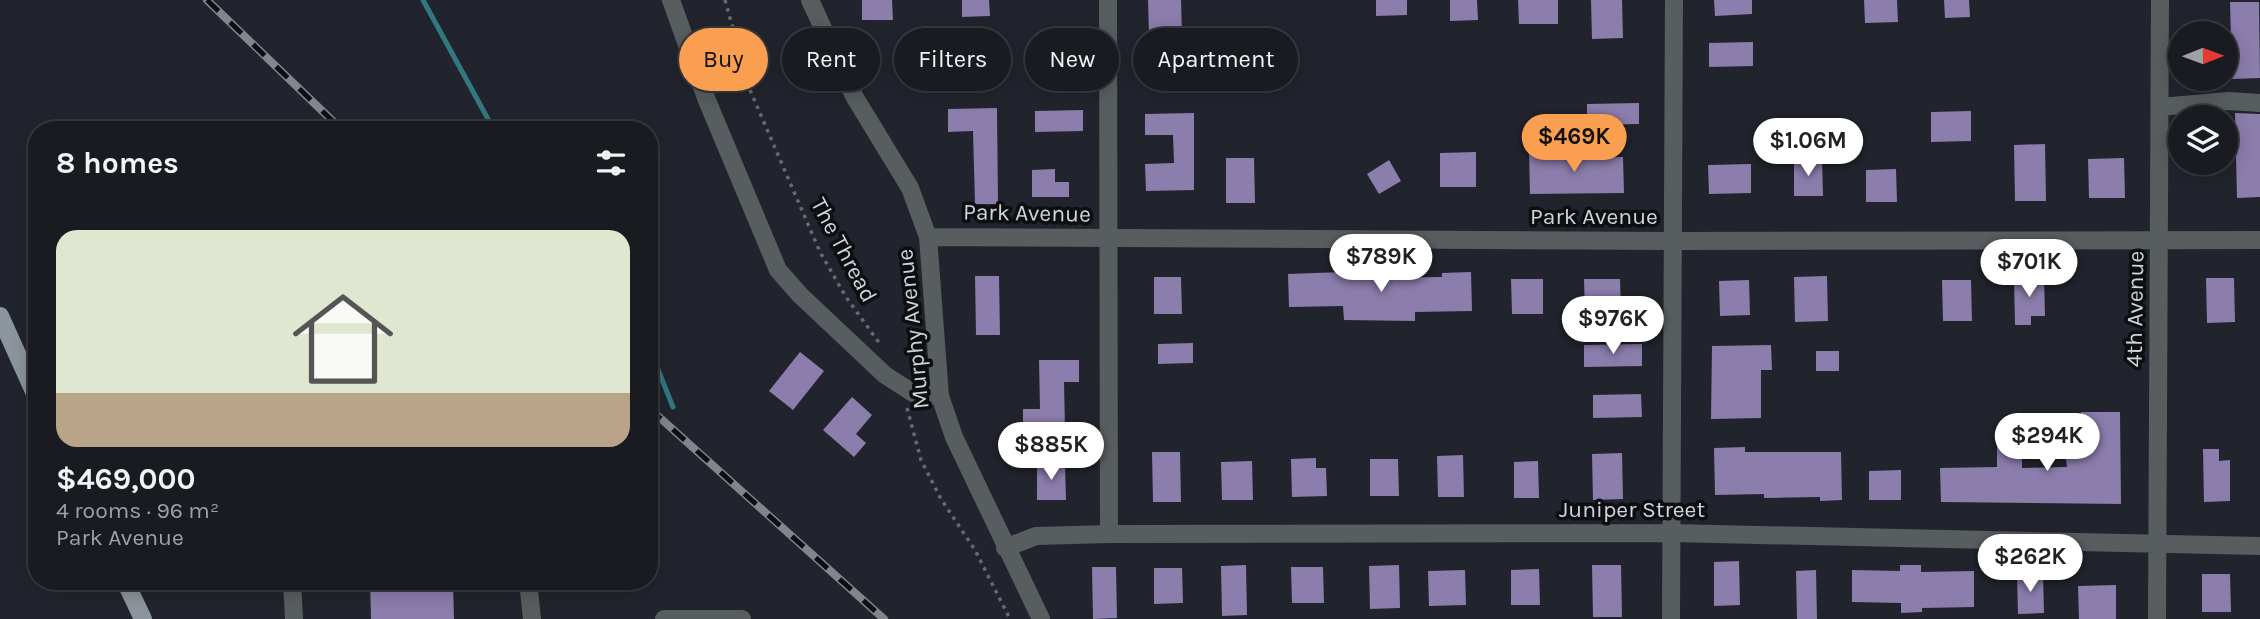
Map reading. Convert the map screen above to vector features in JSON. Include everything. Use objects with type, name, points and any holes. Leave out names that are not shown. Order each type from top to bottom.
[{"type":"main road","points":[[0,316],[28,378]]},
{"type":"main road","points":[[129,590],[143,619]]},
{"type":"street","points":[[671,0],[706,98],[778,270],[800,295],[885,376],[914,393],[940,396]]},
{"type":"street","name":"Murphy Avenue","points":[[810,0],[854,96],[910,188],[928,236],[940,396],[954,437],[1041,619]]},
{"type":"street","points":[[1108,0],[1109,534]]},
{"type":"street","points":[[1671,619],[1674,0]]},
{"type":"street","name":"4th Avenue","points":[[2157,619],[2160,0]]},
{"type":"street","points":[[2160,107],[2229,101],[2260,103]]},
{"type":"street","name":"Park Avenue","points":[[928,236],[1674,241],[2260,240]]},
{"type":"street","name":"Juniper Street","points":[[1005,548],[1036,536],[1109,534],[1672,533],[2260,546]]},
{"type":"street","points":[[292,590],[294,619]]},
{"type":"street","points":[[529,590],[532,619]]},
{"type":"street","points":[[664,619],[742,619]]},
{"type":"path","name":"The Thread","points":[[724,0],[750,90],[820,252],[846,298],[886,351]]},
{"type":"path","points":[[901,386],[921,460],[975,551],[1010,619]]},
{"type":"building","points":[[862,0],[892,0],[893,20],[862,20]]},
{"type":"building","points":[[962,0],[989,0],[990,16],[962,17]]},
{"type":"building","points":[[1148,0],[1181,0],[1182,28],[1149,28]]},
{"type":"building","points":[[1376,0],[1407,0],[1407,15],[1376,16]]},
{"type":"building","points":[[1450,0],[1477,0],[1478,20],[1450,21]]},
{"type":"building","points":[[1518,0],[1558,0],[1558,24],[1519,24]]},
{"type":"building","points":[[1591,0],[1622,0],[1623,38],[1592,39]]},
{"type":"building","points":[[1714,0],[1752,0],[1752,14],[1715,16]]},
{"type":"building","points":[[1864,0],[1897,0],[1898,22],[1865,23]]},
{"type":"building","points":[[1944,0],[1969,0],[1970,17],[1945,18]]},
{"type":"building","points":[[2230,2],[2259,2],[2260,78],[2238,79],[2238,21],[2230,21]]},
{"type":"building","points":[[1753,42],[1753,66],[1709,67],[1709,43]]},
{"type":"building","points":[[1639,103],[1639,124],[1587,125],[1587,104]]},
{"type":"building","points":[[997,108],[998,204],[975,204],[973,131],[948,132],[948,109]]},
{"type":"building","points":[[1083,110],[1083,131],[1035,132],[1035,111]]},
{"type":"building","points":[[1971,111],[1971,141],[1931,142],[1931,112]]},
{"type":"building","points":[[1194,113],[1194,190],[1146,191],[1145,164],[1174,163],[1173,135],[1145,135],[1145,114]]},
{"type":"building","points":[[2238,113],[2260,114],[2260,197],[2237,198]]},
{"type":"building","points":[[2045,144],[2046,201],[2015,201],[2014,145]]},
{"type":"building","points":[[1570,150],[1570,158],[1623,157],[1624,193],[1530,194],[1529,151]]},
{"type":"building","points":[[1476,152],[1476,187],[1440,187],[1440,153]]},
{"type":"building","points":[[1226,158],[1254,158],[1255,203],[1226,203]]},
{"type":"building","points":[[2124,158],[2125,198],[2089,198],[2088,159]]},
{"type":"building","points":[[1794,159],[1822,159],[1823,196],[1794,196]]},
{"type":"building","points":[[1389,160],[1401,181],[1379,194],[1367,174]]},
{"type":"building","points":[[1751,164],[1751,193],[1709,194],[1708,165]]},
{"type":"building","points":[[1055,169],[1055,182],[1069,182],[1069,197],[1032,197],[1032,170]]},
{"type":"building","points":[[1896,169],[1897,202],[1866,202],[1866,170]]},
{"type":"building","points":[[1366,272],[1366,278],[1442,277],[1442,273],[1471,272],[1472,311],[1415,312],[1415,321],[1344,320],[1343,306],[1289,307],[1288,274]]},
{"type":"building","points":[[975,276],[999,276],[1000,335],[976,335]]},
{"type":"building","points":[[1827,276],[1828,321],[1795,322],[1794,277]]},
{"type":"building","points":[[1154,277],[1181,277],[1182,314],[1154,314]]},
{"type":"building","points":[[2044,277],[2045,316],[2031,316],[2031,325],[2015,325],[2014,278]]},
{"type":"building","points":[[2206,278],[2234,278],[2235,322],[2207,323]]},
{"type":"building","points":[[1511,279],[1543,279],[1543,314],[1512,314]]},
{"type":"building","points":[[1584,279],[1620,279],[1621,312],[1585,313]]},
{"type":"building","points":[[1749,280],[1750,315],[1720,316],[1719,281]]},
{"type":"building","points":[[1942,280],[1971,280],[1972,321],[1943,321]]},
{"type":"building","points":[[1193,343],[1193,363],[1158,364],[1158,344]]},
{"type":"building","points":[[1642,344],[1642,366],[1584,367],[1584,345]]},
{"type":"building","points":[[1771,345],[1772,370],[1761,370],[1761,418],[1711,419],[1712,346]]},
{"type":"building","points":[[1816,351],[1839,351],[1839,371],[1816,371]]},
{"type":"building","points":[[800,352],[824,371],[793,410],[769,391]]},
{"type":"building","points":[[1039,360],[1079,360],[1079,382],[1064,382],[1065,429],[1023,430],[1023,409],[1040,409]]},
{"type":"building","points":[[1641,394],[1642,417],[1593,418],[1593,395]]},
{"type":"building","points":[[852,397],[872,415],[856,434],[866,443],[854,457],[823,430]]},
{"type":"building","points":[[2081,412],[2120,412],[2121,504],[1941,502],[1940,468],[1997,467],[1997,446],[2022,446],[2022,468],[2067,467],[2066,459],[2081,459]]},
{"type":"building","points":[[1745,447],[1745,452],[1841,452],[1842,500],[1820,501],[1820,497],[1764,498],[1764,494],[1715,495],[1714,448]]},
{"type":"building","points":[[2203,449],[2219,449],[2219,461],[2230,460],[2230,501],[2204,502]]},
{"type":"building","points":[[1152,452],[1180,452],[1181,502],[1153,502]]},
{"type":"building","points":[[1622,453],[1623,499],[1593,500],[1592,454]]},
{"type":"building","points":[[1463,455],[1464,497],[1438,497],[1437,456]]},
{"type":"building","points":[[1316,458],[1316,468],[1326,468],[1327,496],[1292,497],[1291,459]]},
{"type":"building","points":[[1370,459],[1398,459],[1399,496],[1370,496]]},
{"type":"building","points":[[1252,461],[1253,500],[1222,500],[1221,462]]},
{"type":"building","points":[[1538,461],[1539,498],[1514,498],[1514,462]]},
{"type":"building","points":[[1065,463],[1066,500],[1037,500],[1037,464]]},
{"type":"building","points":[[1901,470],[1901,500],[1869,500],[1869,471]]},
{"type":"building","points":[[1739,561],[1740,605],[1714,606],[1714,562]]},
{"type":"building","points":[[1246,565],[1247,615],[1222,616],[1221,566]]},
{"type":"building","points":[[1399,565],[1400,608],[1370,609],[1369,566]]},
{"type":"building","points":[[1592,565],[1621,565],[1622,617],[1593,617]]},
{"type":"building","points":[[1900,565],[1921,565],[1921,572],[1974,571],[1974,607],[1922,608],[1922,612],[1901,613],[1901,603],[1852,602],[1852,570],[1900,571]]},
{"type":"building","points":[[1092,567],[1116,567],[1117,618],[1093,619]]},
{"type":"building","points":[[1291,567],[1323,567],[1324,603],[1292,603]]},
{"type":"building","points":[[1154,568],[1182,568],[1183,603],[1154,604]]},
{"type":"building","points":[[1539,569],[1540,605],[1511,605],[1511,570]]},
{"type":"building","points":[[1465,570],[1466,605],[1429,606],[1428,571]]},
{"type":"building","points":[[1816,570],[1817,619],[1797,619],[1796,571]]},
{"type":"building","points":[[2202,574],[2230,574],[2231,612],[2202,612]]},
{"type":"building","points":[[2017,575],[2043,575],[2044,613],[2018,614]]},
{"type":"building","points":[[2116,585],[2116,619],[2079,619],[2078,586]]},
{"type":"building","points":[[370,590],[453,590],[454,619],[371,619]]},
{"type":"waterway","points":[[423,0],[489,121]]},
{"type":"waterway","points":[[658,370],[673,407]]},
{"type":"railway","points":[[207,0],[333,121]]},
{"type":"railway","points":[[658,416],[884,619]]}]
